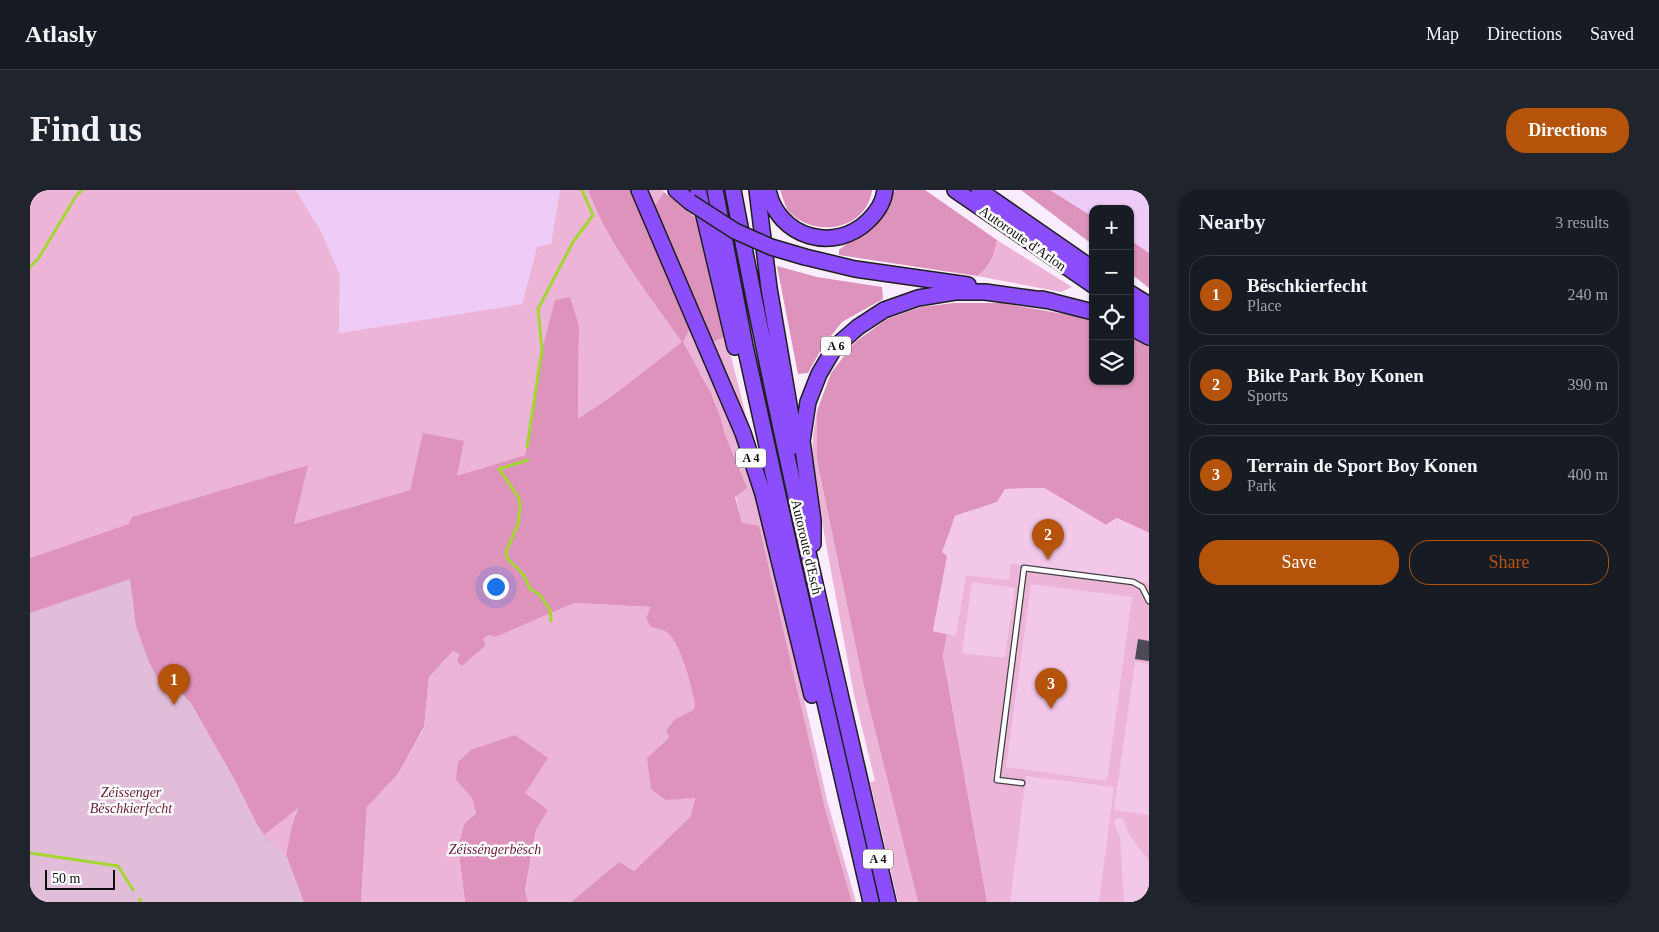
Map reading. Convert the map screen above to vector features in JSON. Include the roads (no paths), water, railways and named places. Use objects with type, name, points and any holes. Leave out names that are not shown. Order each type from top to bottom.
[{"type":"highway","name":"A 4","points":[[639,190],[743,433],[763,494],[814,703],[832,737]]},
{"type":"highway","name":"A 6","points":[[676,190],[694,196],[736,231],[772,247],[805,257],[855,269],[1002,290],[1089,311]]},
{"type":"highway","name":"Autoroute d'Esch","points":[[716,190],[745,346],[832,737],[871,902]]},
{"type":"highway","name":"Autoroute d'Esch","points":[[733,190],[764,350],[888,902]]},
{"type":"highway","points":[[757,190],[770,288],[809,520],[812,568]]},
{"type":"highway","points":[[768,190],[779,216],[791,227],[804,234],[820,238],[846,235],[863,226],[876,214],[885,190]]},
{"type":"highway","name":"Autoroute d'Arlon","points":[[955,190],[1089,282]]},
{"type":"highway","name":"Autoroute d'Arlon","points":[[979,190],[1089,266]]},
{"type":"highway","points":[[992,190],[999,204]]},
{"type":"highway","name":"A 4","points":[[694,196],[772,506],[792,559]]},
{"type":"highway","name":"A 6","points":[[812,568],[813,521],[802,441],[806,412],[813,388],[819,374],[836,347],[858,327],[884,310],[918,298],[955,292],[985,292],[1051,301]]},
{"type":"highway","points":[[1132,295],[1149,306]]},
{"type":"highway","points":[[1134,313],[1149,322]]},
{"type":"highway","points":[[1134,329],[1149,337]]},
{"type":"lane","points":[[1022,784],[997,780],[1024,568],[1134,582],[1142,587],[1149,601]]},
{"type":"waterway","points":[[30,267],[38,259],[76,196],[82,190]]},
{"type":"waterway","points":[[527,447],[542,350],[538,309],[573,242],[593,215],[582,190]]},
{"type":"waterway","points":[[528,460],[499,469],[519,498],[520,506],[518,524],[506,552],[507,558],[523,574],[530,589],[540,595],[550,610],[551,621]]},
{"type":"waterway","points":[[30,853],[118,866],[133,890]]},
{"type":"place","name":"Bike Park Boy Konen","points":[[1048,560]]},
{"type":"place","name":"Bëschkierfecht","points":[[174,705]]},
{"type":"place","name":"Terrain de Sport Boy Konen","points":[[1051,709]]},
{"type":"park label","name":"Zéissenger Bëschkierfecht","points":[[131,800]]},
{"type":"park label","name":"Zéisséngerbësch","points":[[495,849]]}]
